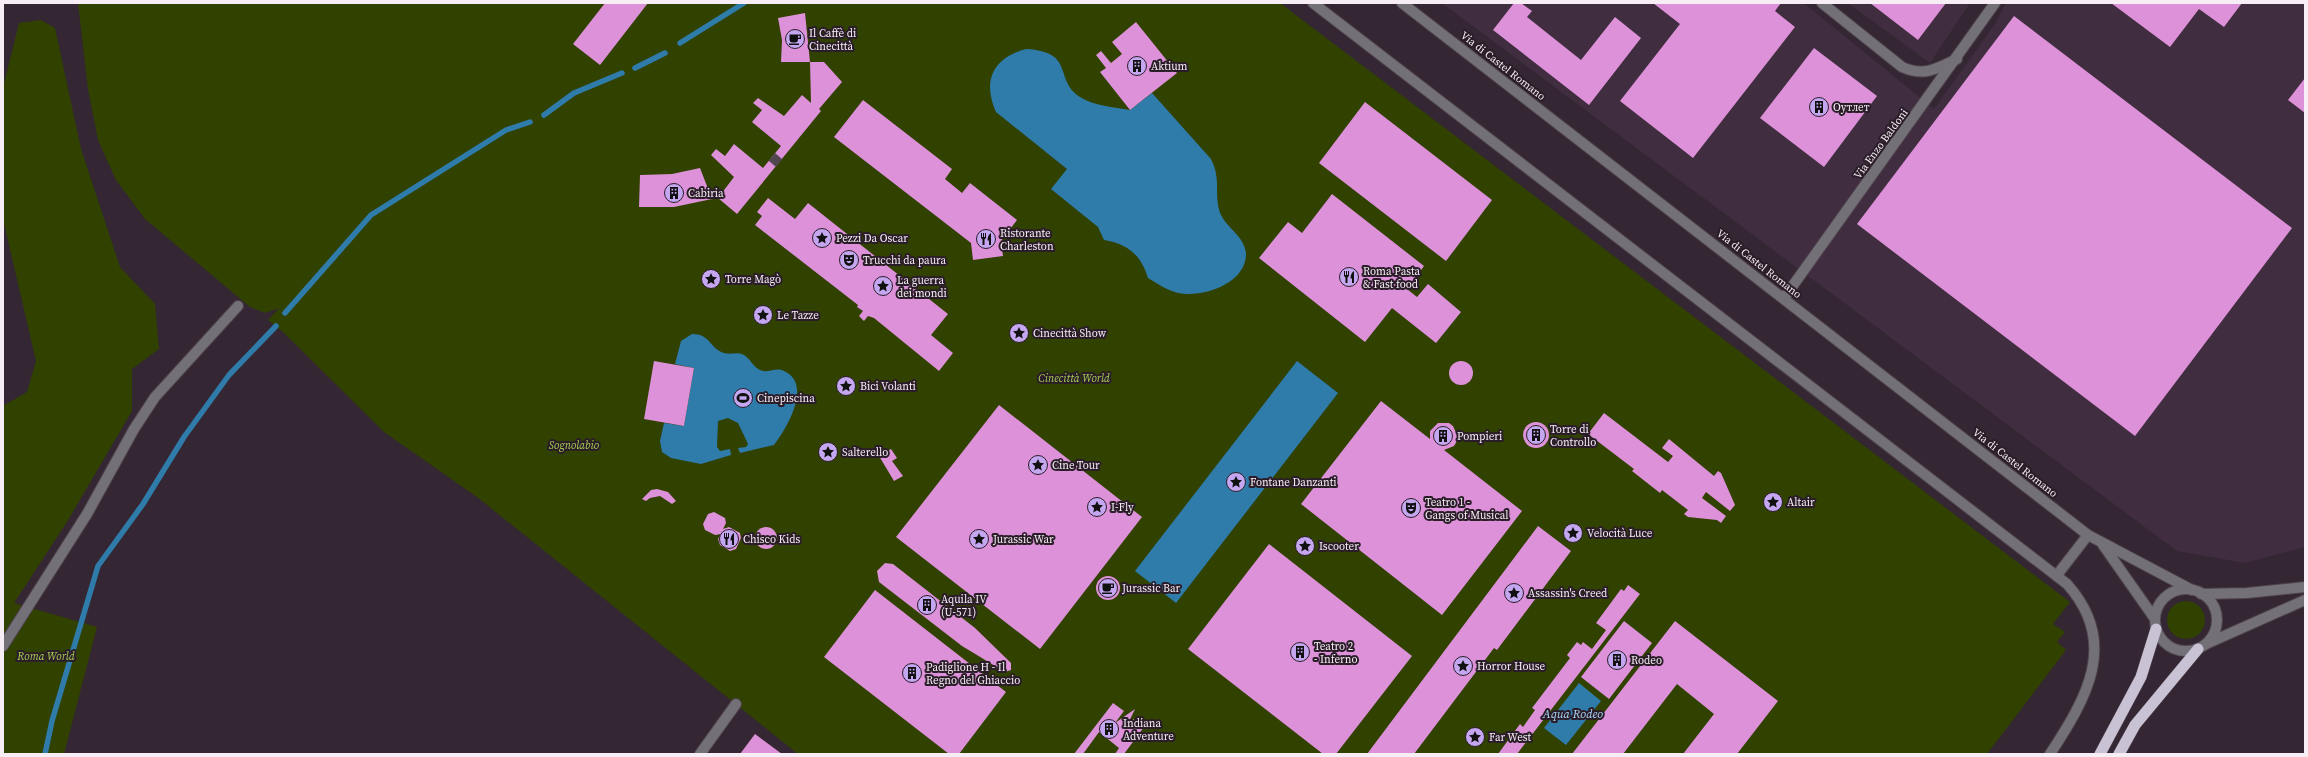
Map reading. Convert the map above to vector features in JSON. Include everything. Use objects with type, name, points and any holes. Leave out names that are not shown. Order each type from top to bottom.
[{"type":"highway","points":[[2100,754],[2139,681],[2156,624]]},
{"type":"highway","points":[[2119,754],[2135,725],[2202,646]]},
{"type":"street","points":[[1313,3],[2057,575],[2073,591],[2087,613],[2096,651],[2092,676],[2081,704],[2050,754]]},
{"type":"street","name":"Via di Castel Romano","points":[[1402,3],[2088,535],[2102,544],[2197,592]]},
{"type":"street","points":[[1822,3],[1907,69],[1913,72],[1930,72],[1957,60]]},
{"type":"street","name":"Via Enzo Baldoni","points":[[1784,298],[1957,60],[1995,3]]},
{"type":"street","points":[[3,646],[87,514],[134,429],[155,397],[238,306]]},
{"type":"street","points":[[2057,575],[2088,535]]},
{"type":"street","name":"Via di Castel Romano","points":[[2102,544],[2156,624]]},
{"type":"street","points":[[2305,587],[2247,593],[2197,592],[2182,590],[2172,593],[2163,599],[2156,624],[2168,646],[2188,651],[2305,600]]},
{"type":"street","points":[[2197,592],[2211,604],[2216,618],[2212,636],[2202,646]]},
{"type":"street","points":[[700,754],[736,704]]},
{"type":"shaded area","points":[[1442,3],[1804,3],[1934,109],[1995,24],[2006,3],[2305,3],[2305,547],[2245,563],[2177,551]]},
{"type":"shaded area","points":[[1848,3],[1970,3],[1930,63]]},
{"type":"green space","name":"Cinecittà World","points":[[78,3],[1280,3],[2070,602],[2053,624],[2065,632],[2057,642],[2066,650],[1987,754],[798,754],[477,497],[384,432],[284,333],[268,320],[279,308],[265,313],[250,307],[145,219],[116,180],[98,140],[88,89]]},
{"type":"green space","name":"Roma World","points":[[41,20],[55,28],[81,149],[120,267],[155,304],[159,349],[132,369],[132,411],[67,522],[14,603],[97,627],[64,754],[3,754],[3,406],[27,392],[36,361],[3,219],[3,88],[19,23]]},
{"type":"green space","points":[[2182,601],[2190,601],[2200,606],[2204,613],[2204,627],[2200,634],[2190,639],[2182,639],[2172,634],[2170,631],[2167,624],[2167,616],[2172,606],[2175,604]]},
{"type":"water","points":[[1026,49],[1042,51],[1052,55],[1062,67],[1067,82],[1072,90],[1080,97],[1091,102],[1104,106],[1130,110],[1152,93],[1211,159],[1216,174],[1218,201],[1221,215],[1245,247],[1245,263],[1234,279],[1216,289],[1196,294],[1182,294],[1166,289],[1148,278],[1142,263],[1132,252],[1120,244],[1104,240],[1098,227],[1051,189],[1067,169],[996,112],[990,90],[993,72],[998,65],[1005,58]]},
{"type":"water","name":"Cinepiscina","points":[[692,334],[703,336],[715,348],[724,353],[742,354],[760,370],[781,370],[792,377],[796,386],[797,396],[795,406],[791,418],[774,445],[740,453],[738,448],[746,447],[748,444],[738,423],[728,418],[718,421],[717,447],[720,451],[730,449],[731,455],[701,464],[671,458],[662,452],[660,441],[664,423],[684,426],[694,368],[675,364],[681,341]]},
{"type":"water","name":"Fontane Danzanti","points":[[1297,361],[1338,393],[1176,603],[1135,571]]},
{"type":"water","name":"Aqua Rodeo","points":[[1579,683],[1601,701],[1566,745],[1544,728]]},
{"type":"building","points":[[605,3],[648,3],[600,65],[573,44]]},
{"type":"building","points":[[1514,3],[1521,3],[1532,11],[1527,17],[1581,60],[1615,17],[1641,38],[1589,105],[1493,30]]},
{"type":"building","points":[[1653,3],[1781,3],[1775,11],[1795,27],[1693,158],[1620,101],[1680,24]]},
{"type":"building","points":[[1870,3],[1946,3],[1918,40]]},
{"type":"building","points":[[2111,3],[2242,3],[2224,27],[2199,9],[2170,47]]},
{"type":"building","name":"Il Caffè di Cinecittà","points":[[805,13],[810,62],[781,62],[782,40],[778,18]]},
{"type":"building","points":[[2014,16],[2292,228],[2135,436],[1857,224]]},
{"type":"building","name":"Aktium","points":[[1136,22],[1177,73],[1130,110],[1100,72],[1106,68],[1096,55],[1101,51],[1111,63],[1122,54],[1112,42]]},
{"type":"building","name":"Оутлет","points":[[1814,48],[1877,96],[1824,167],[1760,118]]},
{"type":"building","points":[[810,62],[824,62],[842,82],[819,109],[821,111],[737,214],[718,198],[734,177],[711,155],[716,149],[725,156],[734,144],[763,168],[781,146],[752,122],[762,110],[753,103],[758,98],[784,116],[802,95],[811,103]]},
{"type":"building","points":[[2305,78],[2305,113],[2288,100]]},
{"type":"building","points":[[863,100],[952,169],[945,179],[962,193],[970,183],[1017,220],[1001,241],[1003,256],[973,260],[971,243],[834,137]]},
{"type":"building","points":[[1365,102],[1492,200],[1446,261],[1319,163]]},
{"type":"building","name":"Cabiria","points":[[700,168],[712,199],[674,207],[639,207],[640,175],[672,174]]},
{"type":"building","name":"Roma Pasta & Fast food","points":[[1332,194],[1424,266],[1407,289],[1417,297],[1428,284],[1461,312],[1436,343],[1392,308],[1365,342],[1259,258],[1288,222],[1302,233]]},
{"type":"building","points":[[768,198],[795,219],[808,203],[948,314],[931,335],[953,353],[939,371],[874,318],[868,316],[864,321],[859,316],[863,311],[857,307],[858,305],[755,225],[762,216],[757,212]]},
{"type":"building","points":[[654,361],[694,368],[684,426],[644,419]]},
{"type":"building","points":[[1461,361],[1470,364],[1473,373],[1470,382],[1461,385],[1452,382],[1449,373],[1452,364]]},
{"type":"building","name":"Teatro 1 - Gangs of Musical","points":[[1381,401],[1430,439],[1430,431],[1438,423],[1449,423],[1453,426],[1457,435],[1457,441],[1454,446],[1444,450],[1522,511],[1442,615],[1301,504]]},
{"type":"building","points":[[999,405],[1142,517],[1040,649],[896,537]]},
{"type":"building","points":[[1604,413],[1668,462],[1673,456],[1662,448],[1669,439],[1714,476],[1718,471],[1721,473],[1735,505],[1730,511],[1706,492],[1702,498],[1726,516],[1721,523],[1717,520],[1688,517],[1684,514],[1688,510],[1662,490],[1660,493],[1632,471],[1634,469],[1588,434]]},
{"type":"building","name":"Torre di Controllo","points":[[1536,422],[1545,426],[1549,435],[1545,444],[1536,448],[1527,444],[1523,435],[1527,426]]},
{"type":"building","points":[[891,449],[897,458],[892,461],[903,476],[894,481],[879,456]]},
{"type":"building","points":[[657,489],[668,492],[676,501],[672,504],[660,496],[650,498],[646,501],[642,499],[651,490]]},
{"type":"building","points":[[714,512],[725,518],[726,523],[723,529],[729,527],[740,533],[741,538],[736,549],[730,551],[720,545],[718,539],[721,534],[715,535],[705,530],[703,524],[708,514]]},
{"type":"building","points":[[1538,526],[1571,551],[1497,650],[1494,648],[1414,754],[1367,754]]},
{"type":"building","points":[[766,527],[774,530],[777,538],[774,546],[766,549],[758,546],[755,538],[758,530]]},
{"type":"building","name":"Teatro 2 - Inferno","points":[[1269,544],[1412,656],[1336,754],[1323,754],[1188,649]]},
{"type":"building","name":"Aquila IV (U-571)","points":[[885,563],[893,564],[975,628],[1011,663],[1011,670],[1005,672],[962,646],[879,582],[877,571]]},
{"type":"building","name":"Jurassic Bar","points":[[1108,576],[1117,579],[1120,588],[1117,597],[1108,600],[1099,597],[1096,588],[1099,579]]},
{"type":"building","points":[[1628,585],[1640,594],[1517,754],[1498,754],[1520,724],[1523,727],[1535,710],[1532,708],[1570,658],[1567,655],[1577,642],[1581,645],[1583,642],[1592,649],[1606,630],[1596,623],[1621,589],[1624,591]]},
{"type":"building","name":"Padiglione H - Il Regno del Ghiaccio","points":[[875,590],[1006,692],[959,754],[949,754],[824,657]]},
{"type":"building","name":"Rodeo","points":[[1624,621],[1652,643],[1609,699],[1581,677]]},
{"type":"building","points":[[1675,621],[1778,701],[1737,754],[1683,754],[1714,714],[1677,684],[1623,754],[1572,754]]},
{"type":"building","name":"Indiana Adventure","points":[[1113,703],[1124,711],[1115,723],[1135,709],[1125,730],[1133,719],[1144,727],[1124,754],[1115,754],[1119,748],[1099,732],[1083,754],[1074,754]]},
{"type":"building","points":[[755,734],[782,754],[740,754]]},
{"type":"waterway","points":[[680,43],[744,3]]},
{"type":"waterway","points":[[635,68],[665,53]]},
{"type":"waterway","points":[[544,115],[574,93],[622,73]]},
{"type":"waterway","points":[[285,313],[371,215],[506,130],[530,122]]},
{"type":"waterway","points":[[45,754],[52,721],[98,566],[143,504],[184,437],[229,375],[276,326]]},
{"type":"tunnel","points":[[772,157],[779,163]]},
{"type":"place","name":"Il Caffè di Cinecittà","points":[[795,39]]},
{"type":"place","name":"Aktium","points":[[1137,66]]},
{"type":"place","name":"Оутлет","points":[[1819,107]]},
{"type":"place","name":"Cabiria","points":[[674,193]]},
{"type":"place","name":"Pezzi Da Oscar","points":[[822,238]]},
{"type":"place","name":"Ristorante Charleston","points":[[986,239]]},
{"type":"place","name":"Trucchi da paura","points":[[849,260]]},
{"type":"place","name":"Roma Pasta & Fast food","points":[[1349,277]]},
{"type":"place","name":"Torre Magò","points":[[711,279]]},
{"type":"place","name":"La guerra dei mondi","points":[[883,286]]},
{"type":"place","name":"Le Tazze","points":[[763,315]]},
{"type":"place","name":"Cinecittà Show","points":[[1019,333]]},
{"type":"place","name":"Bici Volanti","points":[[846,386]]},
{"type":"place","name":"Cinepiscina","points":[[743,398]]},
{"type":"place","name":"Torre di Controllo","points":[[1536,435]]},
{"type":"place","name":"Pompieri","points":[[1443,436]]},
{"type":"place","name":"Salterello","points":[[828,452]]},
{"type":"place","name":"Cine Tour","points":[[1038,465]]},
{"type":"place","name":"Fontane Danzanti","points":[[1236,482]]},
{"type":"place","name":"Altair","points":[[1773,502]]},
{"type":"place","name":"I-Fly","points":[[1097,507]]},
{"type":"place","name":"Teatro 1 - Gangs of Musical","points":[[1411,508]]},
{"type":"place","name":"Velocità Luce","points":[[1573,533]]},
{"type":"place","name":"Chisco Kids","points":[[729,539]]},
{"type":"place","name":"Jurassic War","points":[[979,539]]},
{"type":"place","name":"Iscooter","points":[[1305,546]]},
{"type":"place","name":"Jurassic Bar","points":[[1108,588]]},
{"type":"place","name":"Assassin's Creed","points":[[1514,593]]},
{"type":"place","name":"Aquila IV (U-571)","points":[[927,605]]},
{"type":"place","name":"Teatro 2 - Inferno","points":[[1300,652]]},
{"type":"place","name":"Rodeo","points":[[1617,660]]},
{"type":"place","name":"Horror House","points":[[1463,666]]},
{"type":"place","name":"Padiglione H - Il Regno del Ghiaccio","points":[[912,673]]},
{"type":"place","name":"Indiana Adventure","points":[[1109,729]]},
{"type":"place","name":"Far West","points":[[1475,737]]},
{"type":"park label","name":"Sognolabio","points":[[574,445]]}]
